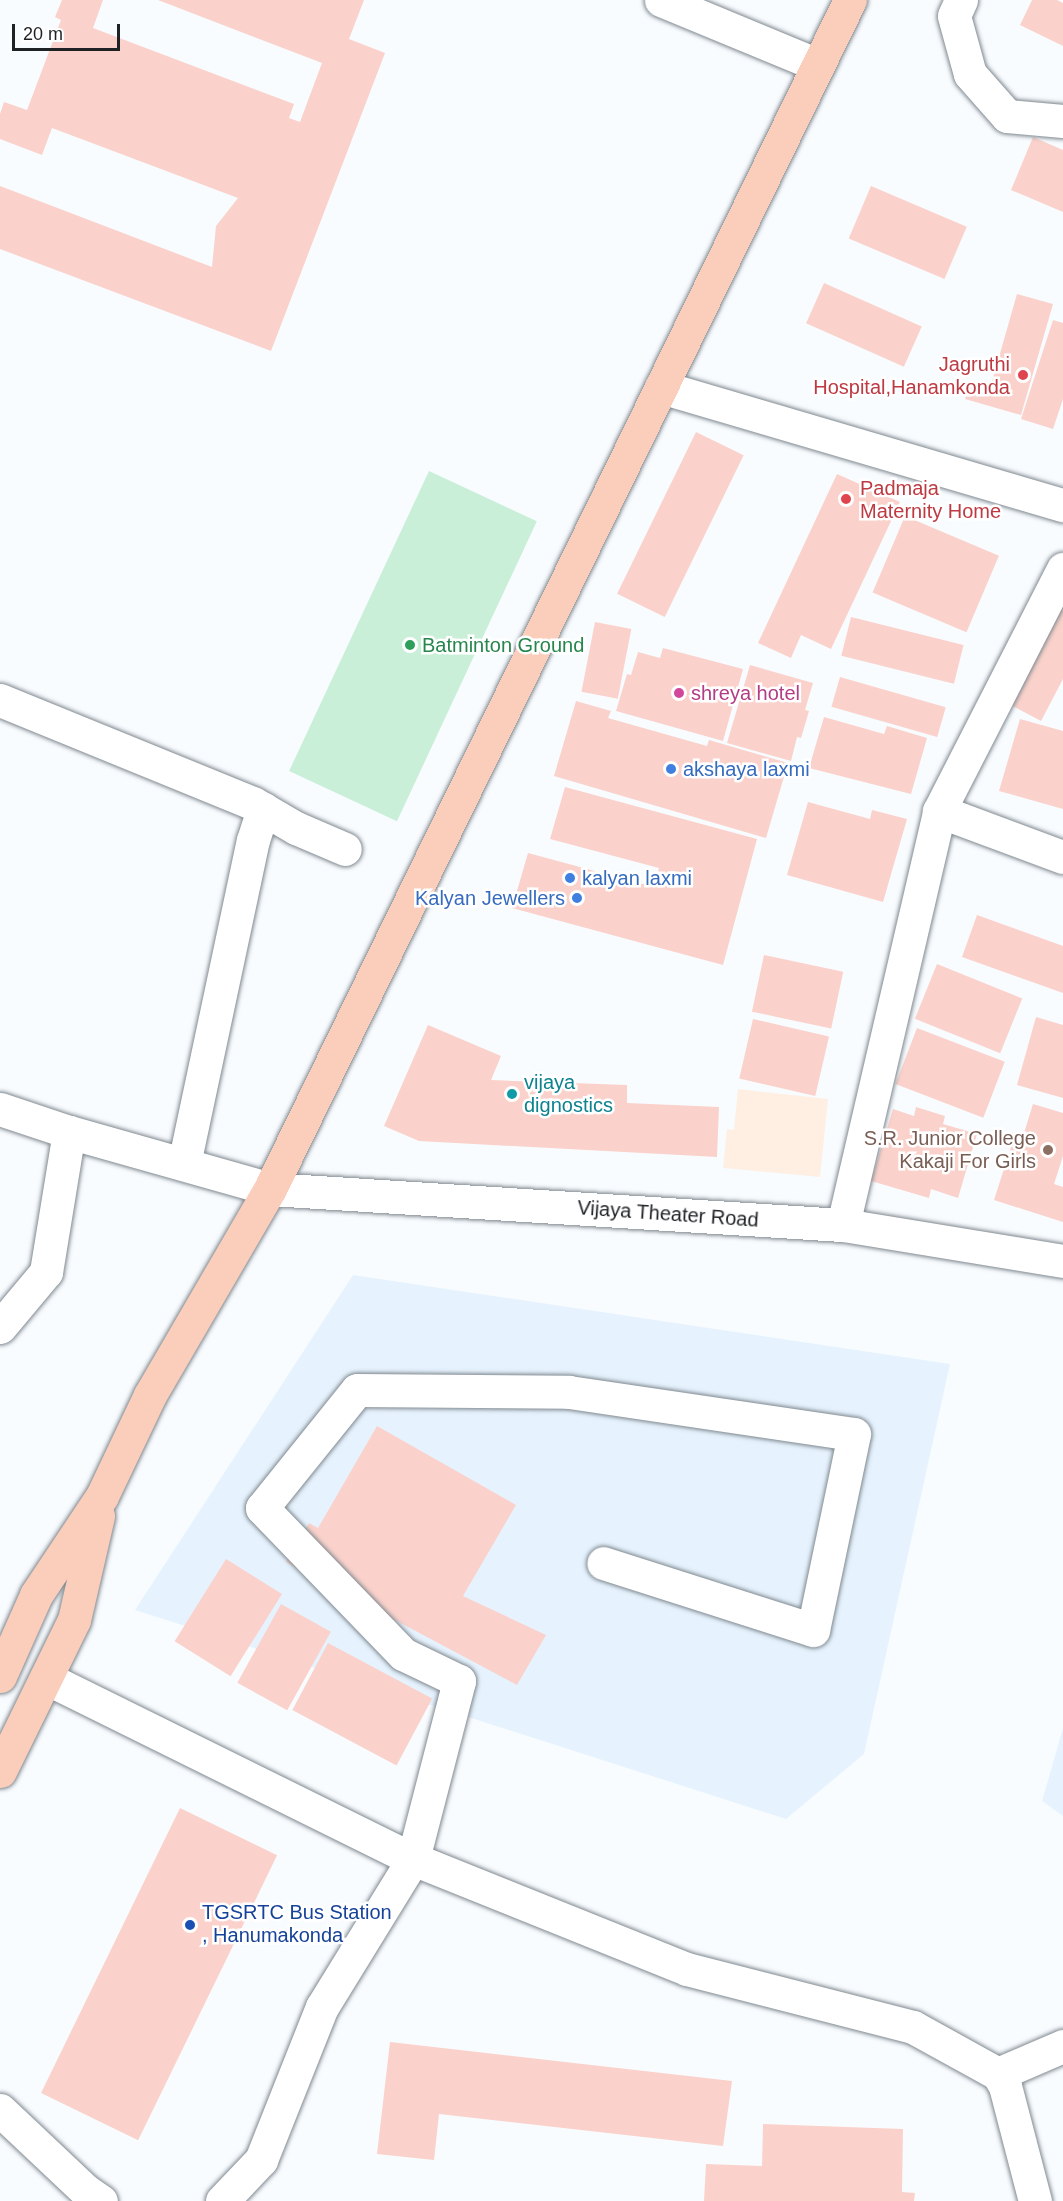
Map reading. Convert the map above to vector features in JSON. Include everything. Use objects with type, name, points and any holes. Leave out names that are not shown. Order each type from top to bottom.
[{"type":"main road","points":[[0,1676],[36,1595],[102,1496],[150,1395],[270,1189],[850,0]]},
{"type":"main road","points":[[0,1771],[74,1620],[102,1496]]},
{"type":"street","points":[[661,0],[818,65]]},
{"type":"street","points":[[961,0],[954,16],[970,74],[1006,116],[1063,121]]},
{"type":"street","points":[[661,387],[1063,505]]},
{"type":"street","points":[[843,1225],[939,811],[1063,569]]},
{"type":"street","points":[[0,700],[263,809],[296,828],[345,849]]},
{"type":"street","points":[[184,1164],[253,840],[263,809]]},
{"type":"street","points":[[939,811],[1063,857]]},
{"type":"street","name":"Vijaya Theater Road","points":[[0,1109],[69,1132],[270,1189],[843,1225],[1063,1261]]},
{"type":"street","points":[[0,1327],[46,1272],[69,1132]]},
{"type":"street","points":[[222,2201],[261,2160],[322,2007],[413,1859],[459,1681],[403,1654],[262,1508],[357,1390],[569,1392],[854,1434],[813,1630],[603,1563]]},
{"type":"street","points":[[46,1678],[413,1859],[687,1969],[913,2028],[998,2074],[1005,2086],[1035,2201]]},
{"type":"street","points":[[998,2074],[1063,2046]]},
{"type":"street","points":[[0,2110],[86,2191],[101,2201]]},
{"type":"shaded area","points":[[738,1089],[828,1099],[820,1177],[723,1168],[727,1129],[734,1130]]},
{"type":"shaded area","points":[[353,1275],[950,1364],[864,1754],[786,1819],[135,1610]]},
{"type":"shaded area","points":[[1063,1728],[1063,1816],[1042,1801]]},
{"type":"green space","name":"Batminton Ground","points":[[429,471],[537,521],[397,821],[289,771]]},
{"type":"building","points":[[62,0],[103,0],[93,28],[294,104],[289,118],[300,122],[322,63],[158,0],[364,0],[349,39],[385,53],[271,351],[0,249],[0,186],[212,267],[216,226],[238,198],[52,128],[42,155],[0,139],[0,114],[4,102],[27,110],[61,20],[55,17]]},
{"type":"building","points":[[1032,0],[1057,0],[1063,3],[1063,46],[1020,25]]},
{"type":"building","points":[[1033,137],[1063,150],[1063,212],[1011,190]]},
{"type":"building","points":[[871,186],[967,227],[944,279],[849,238]]},
{"type":"building","points":[[824,283],[922,327],[904,367],[806,323]]},
{"type":"building","points":[[1017,294],[1053,304],[1021,415],[965,399],[969,386],[989,392]]},
{"type":"building","points":[[1053,320],[1063,323],[1063,399],[1053,429],[1021,419]]},
{"type":"building","points":[[696,432],[744,455],[665,617],[617,594]]},
{"type":"building","points":[[837,474],[900,502],[831,649],[801,635],[791,658],[758,643]]},
{"type":"building","points":[[905,516],[999,556],[966,632],[873,592]]},
{"type":"building","points":[[1063,594],[1063,679],[1041,721],[1007,703]]},
{"type":"building","points":[[851,617],[964,645],[954,684],[841,656]]},
{"type":"building","points":[[595,622],[631,629],[618,699],[581,692]]},
{"type":"building","name":"shreya hotel","points":[[663,648],[743,669],[723,741],[616,711],[627,674],[631,675],[638,652],[660,658]]},
{"type":"building","points":[[750,665],[813,683],[805,710],[809,711],[801,738],[797,737],[791,761],[727,743]]},
{"type":"building","points":[[840,677],[946,707],[937,737],[831,707]]},
{"type":"building","name":"akshaya laxmi","points":[[576,701],[611,711],[608,718],[707,746],[709,740],[788,763],[766,838],[554,776]]},
{"type":"building","points":[[824,717],[884,734],[887,726],[927,738],[911,794],[809,768]]},
{"type":"building","points":[[1020,719],[1063,731],[1063,809],[999,791]]},
{"type":"building","name":"kalyan laxmi","points":[[565,787],[757,839],[723,965],[512,908],[528,853],[654,887],[659,868],[550,839]]},
{"type":"building","points":[[808,802],[870,819],[872,810],[907,819],[883,902],[787,875]]},
{"type":"building","points":[[977,915],[1063,946],[1063,993],[962,957]]},
{"type":"building","points":[[764,955],[843,972],[831,1029],[752,1012]]},
{"type":"building","points":[[937,964],[1022,998],[1000,1053],[915,1019]]},
{"type":"building","points":[[1036,1017],[1063,1025],[1063,1098],[1017,1085]]},
{"type":"building","points":[[753,1019],[829,1037],[815,1096],[739,1078]]},
{"type":"building","name":"vijaya dignostics","points":[[428,1025],[501,1056],[491,1080],[627,1085],[627,1103],[719,1107],[717,1157],[419,1141],[384,1126]]},
{"type":"building","points":[[917,1028],[1005,1062],[983,1118],[895,1084]]},
{"type":"building","points":[[1033,1104],[1063,1113],[1063,1156],[1054,1184],[1063,1187],[1063,1222],[994,1200],[1012,1144],[1020,1146]]},
{"type":"building","points":[[916,1107],[945,1116],[943,1124],[977,1134],[958,1198],[931,1189],[929,1198],[871,1181],[893,1109],[914,1116]]},
{"type":"building","points":[[377,1426],[516,1505],[463,1596],[546,1635],[517,1685],[286,1562],[309,1523],[318,1528]]},
{"type":"building","points":[[226,1559],[282,1594],[231,1676],[175,1641]]},
{"type":"building","points":[[281,1604],[331,1632],[287,1710],[237,1683]]},
{"type":"building","points":[[328,1643],[432,1698],[397,1766],[292,1710]]},
{"type":"building","points":[[180,1808],[277,1855],[138,2140],[41,2093]]},
{"type":"building","points":[[390,2042],[732,2081],[723,2146],[439,2114],[434,2160],[377,2154]]},
{"type":"building","points":[[763,2124],[903,2129],[902,2192],[915,2193],[914,2201],[704,2201],[706,2164],[762,2166]]},
{"type":"place","name":"Jagruthi Hospital,Hanamkonda","points":[[1023,375]]},
{"type":"place","name":"Padmaja Maternity Home","points":[[846,499]]},
{"type":"place","name":"Batminton Ground","points":[[410,645]]},
{"type":"place","name":"shreya hotel","points":[[679,693]]},
{"type":"place","name":"akshaya laxmi","points":[[671,769]]},
{"type":"place","name":"kalyan laxmi","points":[[570,878]]},
{"type":"place","name":"Kalyan Jewellers","points":[[577,898]]},
{"type":"place","name":"vijaya dignostics","points":[[512,1094]]},
{"type":"place","name":"S.R. Junior College Kakaji For Girls","points":[[1048,1150]]},
{"type":"place","name":"TGSRTC Bus Station , Hanumakonda","points":[[190,1925]]}]
